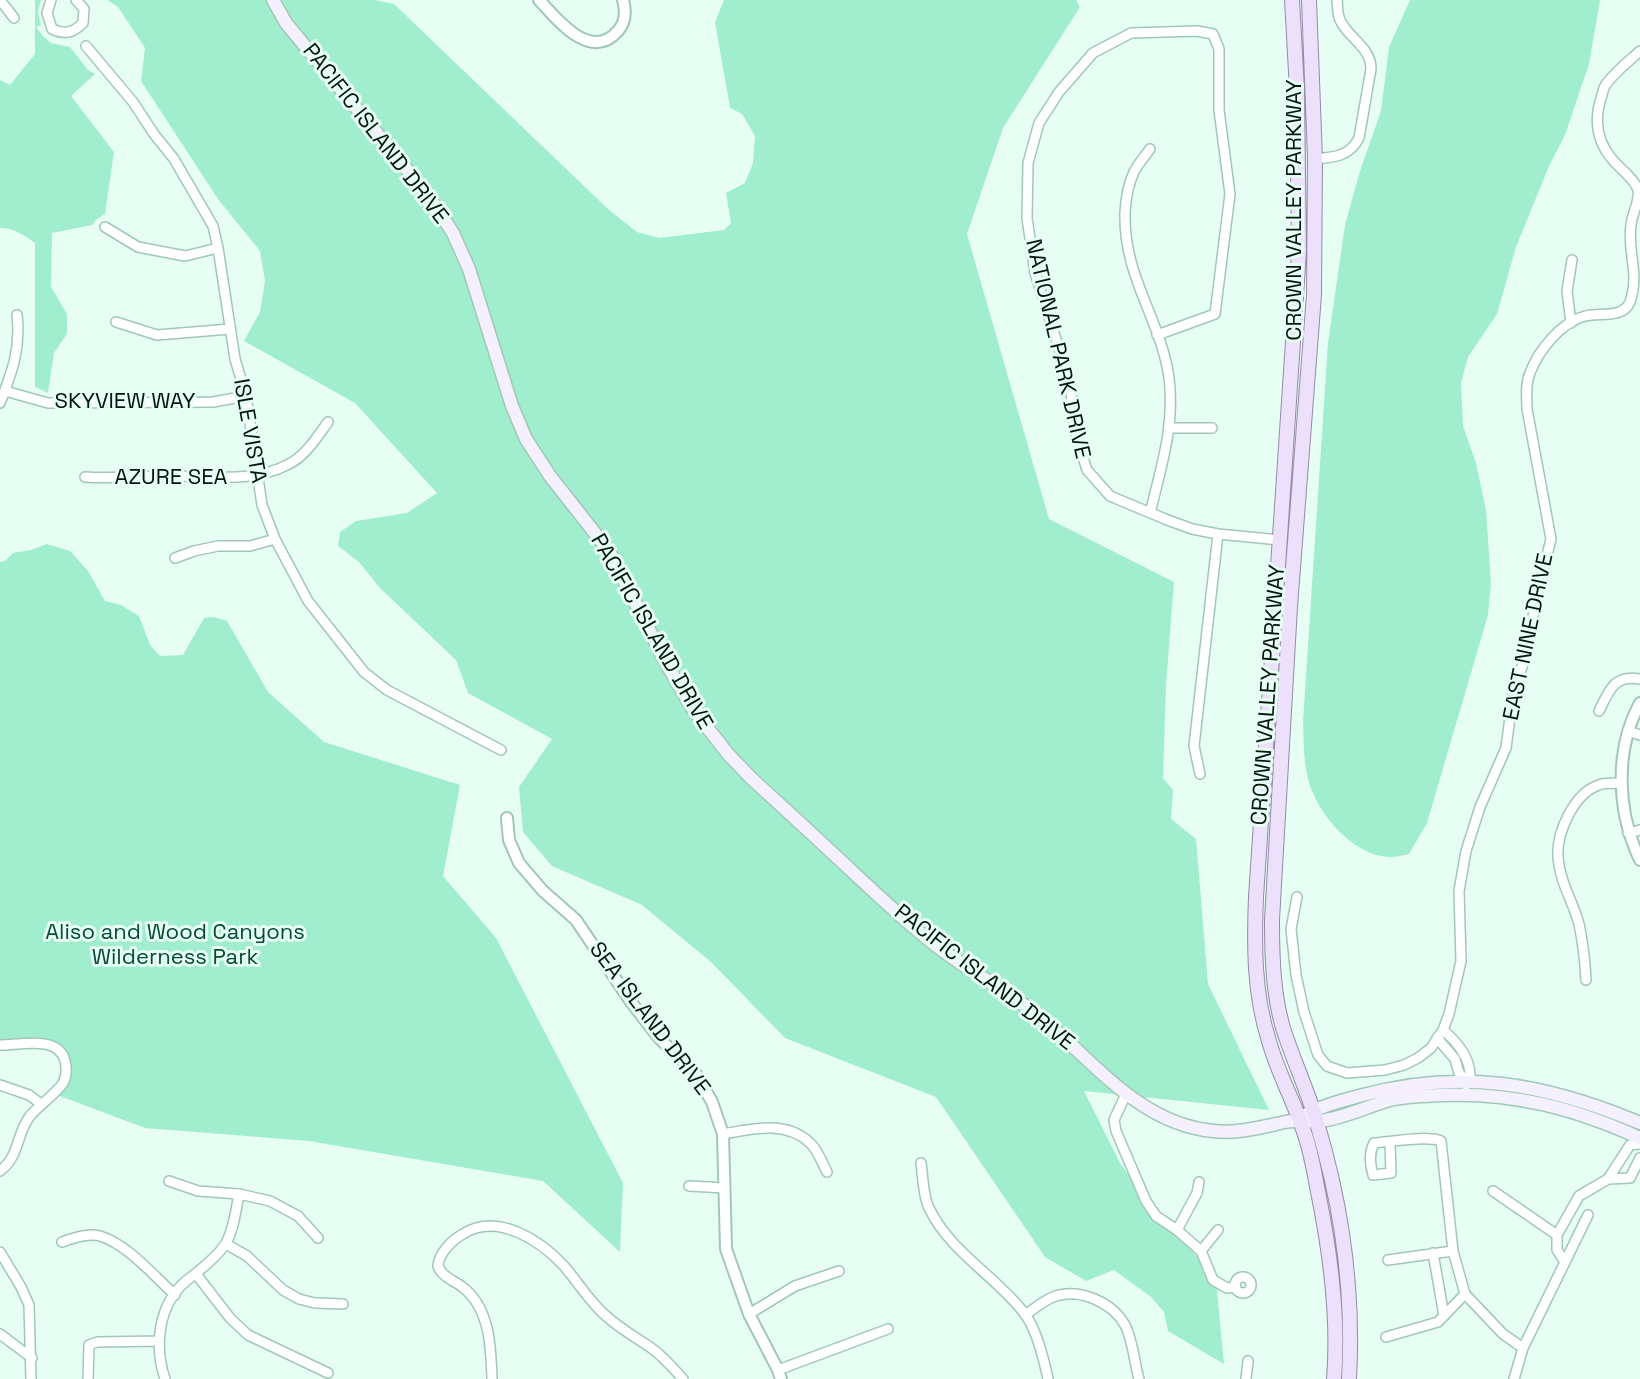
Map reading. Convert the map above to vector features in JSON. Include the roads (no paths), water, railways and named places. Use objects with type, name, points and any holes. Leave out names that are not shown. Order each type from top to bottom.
[{"type":"main road","name":"PACIFIC ISLAND DRIVE","points":[[273,0],[286,23],[428,195],[453,233],[469,269],[518,424],[537,458],[609,551],[678,685],[705,727],[751,778],[913,927],[953,959],[1034,1012],[1126,1094],[1152,1112],[1180,1125],[1215,1132],[1239,1131],[1315,1116],[1402,1085],[1438,1081],[1466,1088]]},
{"type":"main road","name":"CROWN VALLEY PARKWAY","points":[[1292,0],[1297,90],[1297,302],[1256,897],[1256,973],[1268,1041],[1305,1134],[1314,1170],[1328,1250],[1335,1320],[1334,1379]]},
{"type":"main road","name":"CROWN VALLEY PARKWAY","points":[[1309,0],[1315,159],[1314,295],[1290,607],[1272,920],[1272,956],[1283,1028],[1315,1116],[1335,1192],[1346,1255],[1351,1305],[1349,1379]]},
{"type":"main road","points":[[1297,90],[1304,98],[1307,151],[1315,159],[1308,168],[1307,213],[1298,224]]},
{"type":"main road","points":[[1290,607],[1284,599],[1289,554],[1280,540],[1289,528],[1291,506],[1299,498]]},
{"type":"main road","points":[[1466,1088],[1539,1088],[1595,1105],[1640,1123]]},
{"type":"main road","points":[[1466,1088],[1574,1111],[1640,1137]]},
{"type":"street","points":[[0,0],[14,18]]},
{"type":"street","points":[[51,0],[47,13],[51,29],[63,34],[75,30],[83,23],[84,9],[76,0]]},
{"type":"street","points":[[538,0],[581,39],[598,43],[614,36],[621,27],[625,17],[623,0]]},
{"type":"street","points":[[1315,159],[1337,157],[1354,147],[1359,138],[1371,69],[1365,50],[1341,22],[1337,0]]},
{"type":"street","name":"ISLE VISTA","points":[[75,30],[133,102],[174,159],[213,226],[235,359],[246,396],[262,505],[275,539],[308,601],[364,672],[387,690],[501,750]]},
{"type":"street","name":"NATIONAL PARK DRIVE","points":[[1157,335],[1215,315],[1230,194],[1219,110],[1219,50],[1213,34],[1197,31],[1131,33],[1093,52],[1059,92],[1039,123],[1028,163],[1027,218],[1035,273],[1070,383],[1075,432],[1084,464],[1110,496],[1192,528],[1218,534],[1280,540]]},
{"type":"street","name":"EAST NINE DRIVE","points":[[1297,897],[1291,929],[1296,975],[1304,1012],[1318,1055],[1327,1066],[1347,1073],[1385,1070],[1404,1065],[1431,1048],[1443,1030],[1449,1014],[1461,961],[1459,891],[1466,851],[1480,807],[1506,748],[1513,694],[1525,658],[1551,539],[1527,409],[1526,391],[1529,374],[1557,332],[1584,316],[1617,313],[1625,310],[1634,286],[1635,264],[1630,238],[1631,223],[1639,191],[1607,153],[1596,128],[1599,103],[1606,84],[1640,51]]},
{"type":"street","points":[[1150,149],[1134,170],[1128,189],[1125,229],[1127,249],[1135,278],[1157,335],[1169,376],[1172,405],[1170,428],[1150,513]]},
{"type":"street","points":[[105,227],[138,247],[185,256],[218,248]]},
{"type":"street","points":[[1571,323],[1567,291],[1572,260]]},
{"type":"street","points":[[0,403],[14,369],[20,336],[17,315]]},
{"type":"street","points":[[116,322],[157,335],[230,329]]},
{"type":"street","name":"SKYVIEW WAY","points":[[5,391],[48,403],[213,402],[246,396]]},
{"type":"street","name":"AZURE SEA","points":[[85,477],[112,479],[167,476],[257,476],[289,465],[306,451],[328,422]]},
{"type":"street","points":[[1170,428],[1212,428]]},
{"type":"street","points":[[1200,774],[1194,746],[1218,534]]},
{"type":"street","points":[[175,558],[218,546],[250,546],[275,539]]},
{"type":"street","points":[[1599,711],[1610,690],[1618,681],[1628,676],[1640,679]]},
{"type":"street","points":[[1640,703],[1624,746],[1622,783],[1628,833],[1640,860]]},
{"type":"street","points":[[1628,731],[1640,735]]},
{"type":"street","points":[[1586,980],[1583,943],[1578,920],[1563,883],[1558,856],[1569,813],[1581,796],[1599,784],[1622,783]]},
{"type":"street","name":"SEA ISLAND DRIVE","points":[[507,818],[509,840],[519,863],[543,891],[576,920],[631,1002],[659,1038],[696,1074],[712,1102],[723,1134],[726,1249],[749,1314],[780,1374]]},
{"type":"street","points":[[1628,833],[1640,830]]},
{"type":"street","points":[[1443,1030],[1458,1044],[1466,1056],[1470,1069],[1466,1088]]},
{"type":"street","points":[[1437,1038],[1455,1059],[1466,1088]]},
{"type":"street","points":[[1449,1051],[1458,1044]]},
{"type":"street","points":[[0,1045],[51,1045],[60,1049],[67,1067],[62,1085],[31,1115],[22,1129],[17,1151],[0,1171]]},
{"type":"street","points":[[0,1085],[29,1095],[41,1104]]},
{"type":"street","points":[[1126,1094],[1114,1120],[1116,1131],[1146,1201],[1156,1216],[1177,1230],[1201,1251],[1213,1280],[1227,1288],[1236,1287]]},
{"type":"street","points":[[723,1134],[763,1126],[798,1134],[812,1144],[827,1172]]},
{"type":"street","points":[[1389,1142],[1437,1139],[1441,1141],[1453,1251],[1465,1294],[1503,1334],[1523,1348]]},
{"type":"street","points":[[1565,1262],[1557,1250],[1557,1235],[1579,1196],[1608,1179],[1630,1145],[1640,1144]]},
{"type":"street","points":[[1608,1179],[1630,1178],[1640,1158]]},
{"type":"street","points":[[1621,1161],[1635,1168]]},
{"type":"street","points":[[921,1163],[928,1207],[952,1242],[990,1276],[1025,1315],[1036,1339],[1048,1379]]},
{"type":"street","points":[[169,1181],[198,1191],[240,1194],[270,1201],[298,1216],[318,1238]]},
{"type":"street","points":[[1177,1230],[1197,1193],[1199,1182]]},
{"type":"street","points":[[690,1185],[725,1188]]},
{"type":"street","points":[[1493,1191],[1557,1235]]},
{"type":"street","points":[[165,1379],[160,1361],[159,1341],[166,1309],[184,1283],[226,1244],[240,1194]]},
{"type":"street","points":[[1514,1379],[1523,1348],[1588,1215]]},
{"type":"street","points":[[492,1379],[487,1327],[483,1314],[472,1295],[443,1274],[438,1266],[442,1255],[458,1237],[473,1229],[489,1226],[509,1228],[550,1253],[566,1268],[604,1315],[658,1354],[683,1379]]},
{"type":"street","points":[[1201,1251],[1218,1230]]},
{"type":"street","points":[[62,1242],[84,1236],[98,1236],[113,1242],[127,1251],[175,1295]]},
{"type":"street","points":[[226,1244],[247,1256],[283,1290],[299,1299],[315,1303],[343,1304]]},
{"type":"street","points":[[1388,1260],[1453,1251]]},
{"type":"street","points":[[0,1252],[29,1305],[31,1379]]},
{"type":"street","points":[[1433,1253],[1444,1316]]},
{"type":"street","points":[[749,1314],[795,1286],[839,1271]]},
{"type":"street","points":[[195,1274],[230,1318],[248,1335],[328,1372]]},
{"type":"street","points":[[1025,1315],[1053,1297],[1074,1294],[1095,1298],[1118,1314],[1126,1327],[1139,1379]]},
{"type":"street","points":[[1386,1337],[1438,1322],[1465,1294]]},
{"type":"street","points":[[780,1374],[888,1329]]},
{"type":"street","points":[[0,1334],[32,1358]]},
{"type":"street","points":[[88,1379],[89,1345],[97,1342],[159,1341]]},
{"type":"street","points":[[1246,1379],[1248,1361]]},
{"type":"park label","name":"Aliso and Wood Canyons Wilderness Park","points":[[175,946]]}]
